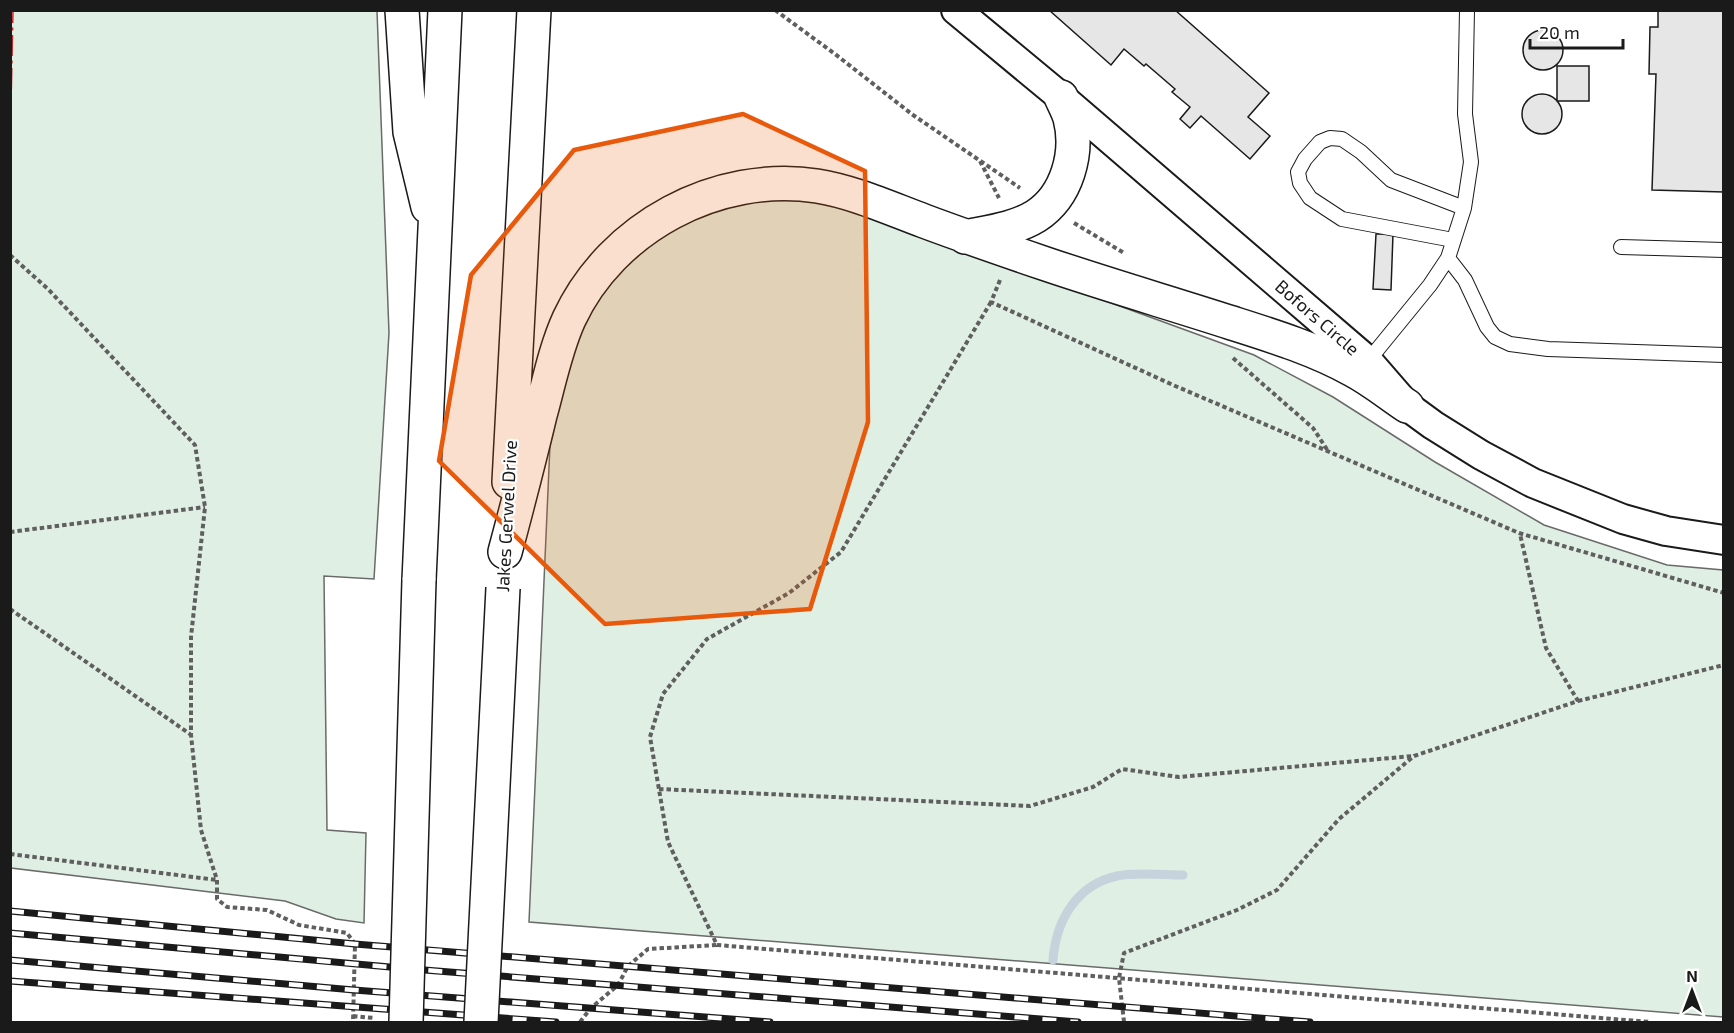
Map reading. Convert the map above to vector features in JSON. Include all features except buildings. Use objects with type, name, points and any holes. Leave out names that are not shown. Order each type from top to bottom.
[{"type":"highway","points":[[402,10],[412,145],[436,235]]},
{"type":"highway","points":[[406,1023],[419,580],[445,10]]},
{"type":"highway","name":"Jakes Gerwel Drive","points":[[481,1023],[534,10]]},
{"type":"highway","points":[[1013,239],[1060,192],[1071,166],[1070,118],[1061,97]]},
{"type":"highway","points":[[505,552],[554,360],[570,317],[600,272],[631,240],[658,220],[682,207],[718,193],[760,185],[818,186],[866,199],[965,237],[1013,239],[1283,340],[1354,370],[1407,406]]},
{"type":"street","name":"Bofors Circle","points":[[956,10],[1061,97],[1368,361],[1407,406],[1433,425],[1481,455],[1533,483],[1623,519],[1666,531],[1724,540]]},
{"type":"lane","points":[[1368,361],[1430,285],[1448,258],[1464,207],[1471,162],[1466,114],[1467,10]]},
{"type":"lane","points":[[1454,240],[1342,219],[1310,198],[1300,183],[1298,172],[1305,159],[1320,142],[1330,138],[1342,139],[1361,152],[1391,180],[1464,207]]},
{"type":"lane","points":[[1621,247],[1724,250]]},
{"type":"lane","points":[[1448,258],[1465,280],[1487,327],[1495,337],[1510,344],[1548,349],[1724,355]]},
{"type":"path","points":[[717,945],[668,842],[650,737],[663,694],[707,639],[789,593],[841,552],[991,302],[1013,239],[980,161]]},
{"type":"path","points":[[10,255],[48,289],[195,445],[205,507],[191,637],[191,735],[201,830],[217,880],[217,899],[227,907],[267,910],[299,925],[348,933],[355,944],[353,1023]]},
{"type":"path","points":[[991,302],[1173,385],[1519,533],[1724,594]]},
{"type":"path","points":[[10,532],[205,507]]},
{"type":"path","points":[[1519,533],[1546,648],[1578,701]]},
{"type":"path","points":[[10,609],[191,735]]},
{"type":"path","points":[[658,789],[1030,806],[1093,787],[1122,769],[1179,777],[1414,756],[1578,701],[1724,665]]},
{"type":"path","points":[[1124,1023],[1119,978],[1124,953],[1237,910],[1277,890],[1339,819],[1414,756]]},
{"type":"path","points":[[10,854],[217,880]]},
{"type":"path","points":[[580,1023],[591,1008],[618,985],[628,966],[648,949],[717,945],[1650,1023]]},
{"type":"highlighted area","points":[[743,114],[865,171],[868,422],[810,609],[605,624],[439,461],[471,275],[574,150]]},
{"type":"green space","points":[[11,10],[377,11],[389,333],[374,579],[324,576],[327,830],[366,833],[364,923],[336,919],[285,901],[11,868]]},
{"type":"green space","points":[[774,198],[805,199],[865,213],[1254,355],[1333,397],[1435,462],[1544,525],[1667,565],[1723,570],[1723,1017],[529,922],[550,445],[575,340],[608,283],[657,238],[714,210]]},
{"type":"waterway","points":[[1053,960],[1058,932],[1064,919],[1071,907],[1090,887],[1124,875],[1183,875]]},
{"type":"railway","points":[[10,911],[355,944],[1310,1022]]},
{"type":"railway","points":[[10,933],[412,969],[1078,1022]]},
{"type":"railway","points":[[10,960],[354,990],[770,1022]]},
{"type":"railway","points":[[10,981],[556,1022]]},
{"type":"power","points":[[10,155],[13,10]]}]
